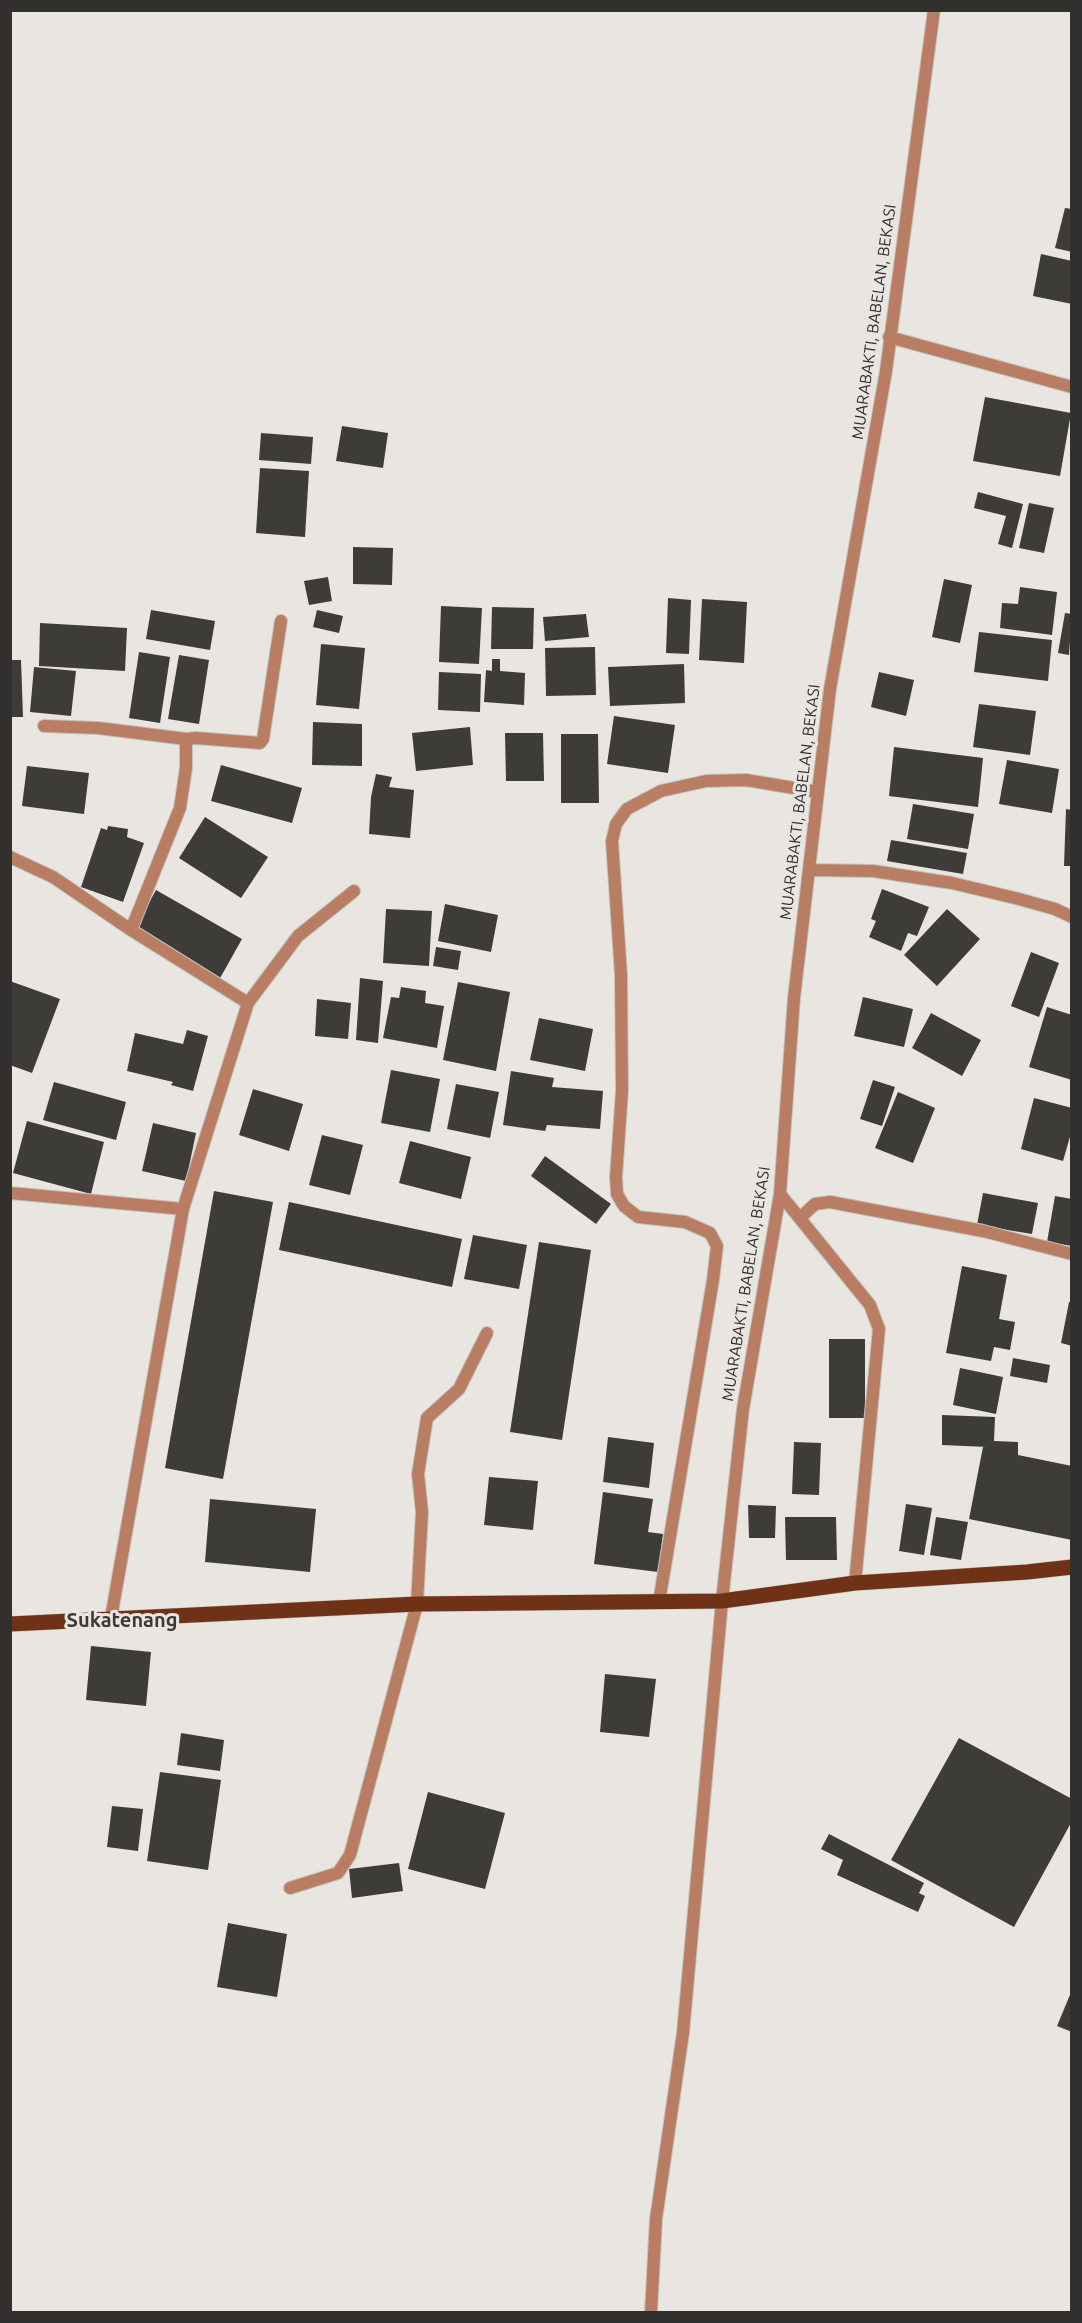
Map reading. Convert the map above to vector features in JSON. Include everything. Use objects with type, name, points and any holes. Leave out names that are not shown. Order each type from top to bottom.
[{"type":"main road","points":[[10,1624],[417,1604],[722,1601],[855,1583],[1071,1567]]},
{"type":"street","name":"MUARABAKTI, BABELAN, BEKASI","points":[[651,2313],[656,2218],[683,2033],[722,1601],[743,1409],[780,1194],[794,998],[830,690],[884,383],[934,10]]},
{"type":"street","points":[[889,337],[1071,387]]},
{"type":"street","points":[[44,726],[98,728],[186,739],[260,743],[263,740],[281,621]]},
{"type":"street","points":[[131,930],[180,808],[186,768],[186,739]]},
{"type":"street","points":[[659,1602],[717,1246],[710,1233],[685,1222],[638,1217],[624,1206],[617,1194],[616,1177],[622,1091],[621,975],[612,841],[616,824],[627,809],[661,791],[706,781],[746,780],[818,792]]},
{"type":"street","points":[[10,857],[53,877],[131,930],[248,1003]]},
{"type":"street","points":[[809,870],[873,871],[952,883],[1055,909],[1071,917]]},
{"type":"street","points":[[111,1618],[183,1209],[248,1003],[298,936],[354,891]]},
{"type":"street","points":[[10,1193],[183,1209]]},
{"type":"street","points":[[780,1194],[870,1305],[879,1329],[855,1583]]},
{"type":"street","points":[[800,1218],[815,1204],[830,1202],[983,1231],[1071,1254]]},
{"type":"street","points":[[290,1888],[338,1873],[350,1854],[417,1604],[422,1512],[418,1474],[427,1418],[459,1389],[487,1333]]},
{"type":"building","points":[[1065,208],[1072,209],[1072,252],[1055,248]]},
{"type":"building","points":[[1041,254],[1072,261],[1072,304],[1033,296]]},
{"type":"building","points":[[985,397],[1071,413],[1060,476],[973,461]]},
{"type":"building","points":[[342,426],[388,433],[383,468],[336,461]]},
{"type":"building","points":[[261,433],[313,437],[311,464],[259,460]]},
{"type":"building","points":[[260,468],[309,471],[305,537],[256,533]]},
{"type":"building","points":[[978,492],[1023,504],[1012,548],[998,544],[1006,516],[974,508]]},
{"type":"building","points":[[1029,503],[1054,508],[1044,553],[1019,548]]},
{"type":"building","points":[[353,547],[393,548],[392,585],[353,584]]},
{"type":"building","points":[[328,577],[332,601],[309,605],[304,581]]},
{"type":"building","points":[[944,579],[972,585],[960,643],[932,637]]},
{"type":"building","points":[[1020,587],[1057,592],[1052,635],[1000,628],[1002,603],[1018,604]]},
{"type":"building","points":[[668,598],[691,600],[689,654],[666,653]]},
{"type":"building","points":[[702,599],[747,602],[744,663],[699,660]]},
{"type":"building","points":[[441,606],[482,608],[479,664],[439,662]]},
{"type":"building","points":[[492,607],[534,608],[533,649],[491,649]]},
{"type":"building","points":[[151,610],[215,621],[210,650],[146,639]]},
{"type":"building","points":[[317,610],[343,616],[339,633],[313,627]]},
{"type":"building","points":[[1065,613],[1072,614],[1069,655],[1058,653]]},
{"type":"building","points":[[586,614],[589,637],[545,641],[543,617]]},
{"type":"building","points":[[40,623],[127,628],[125,671],[39,666]]},
{"type":"building","points":[[979,632],[1052,640],[1048,681],[974,672]]},
{"type":"building","points":[[321,644],[365,648],[359,709],[316,705]]},
{"type":"building","points":[[595,647],[596,695],[546,696],[545,648]]},
{"type":"building","points":[[139,652],[170,657],[160,723],[129,718]]},
{"type":"building","points":[[179,655],[209,660],[199,724],[168,719]]},
{"type":"building","points":[[492,659],[500,659],[500,671],[525,673],[524,705],[484,702],[486,670],[492,671]]},
{"type":"building","points":[[10,660],[21,660],[23,717],[10,717]]},
{"type":"building","points":[[684,664],[685,703],[610,706],[608,667]]},
{"type":"building","points":[[34,667],[76,671],[71,716],[30,712]]},
{"type":"building","points":[[439,672],[481,674],[480,712],[438,710]]},
{"type":"building","points":[[879,672],[914,680],[906,716],[871,707]]},
{"type":"building","points":[[979,704],[1036,711],[1030,755],[973,747]]},
{"type":"building","points":[[614,716],[675,725],[668,773],[607,764]]},
{"type":"building","points":[[313,722],[362,724],[362,766],[312,765]]},
{"type":"building","points":[[470,727],[473,765],[416,771],[412,733]]},
{"type":"building","points":[[505,733],[543,733],[544,781],[506,781]]},
{"type":"building","points":[[561,734],[598,734],[599,803],[561,803]]},
{"type":"building","points":[[894,747],[983,758],[978,807],[889,796]]},
{"type":"building","points":[[1007,760],[1059,769],[1052,813],[999,804]]},
{"type":"building","points":[[221,765],[302,788],[292,823],[211,801]]},
{"type":"building","points":[[27,766],[89,773],[84,814],[22,806]]},
{"type":"building","points":[[376,774],[392,777],[389,787],[414,790],[410,838],[369,834],[371,797]]},
{"type":"building","points":[[913,804],[974,814],[968,849],[907,839]]},
{"type":"building","points":[[1066,809],[1072,810],[1072,866],[1064,866]]},
{"type":"building","points":[[205,817],[268,857],[241,898],[179,858]]},
{"type":"building","points":[[108,826],[128,829],[127,837],[144,843],[123,902],[81,887],[101,828],[107,830]]},
{"type":"building","points":[[891,840],[967,853],[963,874],[887,861]]},
{"type":"building","points":[[882,889],[929,907],[917,936],[908,933],[901,951],[869,937],[876,921],[871,919]]},
{"type":"building","points":[[156,890],[242,939],[219,980],[133,931]]},
{"type":"building","points":[[445,904],[498,915],[491,952],[438,941]]},
{"type":"building","points":[[386,909],[432,911],[429,966],[383,963]]},
{"type":"building","points":[[947,909],[980,939],[937,986],[904,955]]},
{"type":"building","points":[[436,947],[461,951],[458,970],[433,966]]},
{"type":"building","points":[[1031,952],[1059,963],[1039,1017],[1011,1006]]},
{"type":"building","points":[[360,978],[383,981],[378,1043],[356,1040]]},
{"type":"building","points":[[10,981],[60,999],[32,1073],[10,1065]]},
{"type":"building","points":[[458,982],[510,992],[496,1071],[443,1060]]},
{"type":"building","points":[[401,987],[426,991],[425,1003],[444,1006],[437,1048],[383,1038],[391,997],[399,998]]},
{"type":"building","points":[[863,997],[913,1009],[904,1047],[854,1036]]},
{"type":"building","points":[[317,999],[351,1003],[348,1039],[315,1036]]},
{"type":"building","points":[[1047,1007],[1072,1015],[1072,1080],[1029,1067]]},
{"type":"building","points":[[931,1013],[981,1040],[962,1076],[912,1048]]},
{"type":"building","points":[[539,1018],[593,1029],[585,1071],[530,1060]]},
{"type":"building","points":[[187,1030],[208,1036],[193,1091],[171,1085],[173,1082],[127,1071],[135,1033],[183,1044]]},
{"type":"building","points":[[391,1070],[440,1079],[430,1132],[381,1123]]},
{"type":"building","points":[[511,1071],[554,1078],[552,1087],[603,1091],[600,1129],[547,1125],[545,1131],[503,1125]]},
{"type":"building","points":[[873,1080],[895,1087],[882,1126],[860,1119]]},
{"type":"building","points":[[54,1082],[126,1102],[116,1140],[43,1120]]},
{"type":"building","points":[[456,1084],[499,1092],[490,1138],[447,1129]]},
{"type":"building","points":[[253,1089],[303,1104],[289,1151],[239,1135]]},
{"type":"building","points":[[898,1092],[935,1108],[913,1163],[875,1148]]},
{"type":"building","points":[[1034,1098],[1072,1108],[1072,1130],[1063,1161],[1021,1149]]},
{"type":"building","points":[[27,1121],[104,1142],[91,1194],[13,1173]]},
{"type":"building","points":[[153,1123],[196,1133],[186,1181],[142,1171]]},
{"type":"building","points":[[322,1135],[363,1145],[350,1195],[309,1185]]},
{"type":"building","points":[[410,1141],[471,1157],[461,1199],[399,1183]]},
{"type":"building","points":[[545,1156],[611,1204],[596,1224],[531,1176]]},
{"type":"building","points":[[214,1191],[273,1202],[223,1479],[165,1468]]},
{"type":"building","points":[[983,1193],[1038,1203],[1032,1234],[977,1225]]},
{"type":"building","points":[[1055,1196],[1072,1199],[1072,1246],[1047,1242]]},
{"type":"building","points":[[289,1202],[462,1239],[452,1287],[279,1250]]},
{"type":"building","points":[[473,1235],[527,1245],[519,1289],[464,1279]]},
{"type":"building","points":[[539,1242],[591,1250],[562,1440],[510,1432]]},
{"type":"building","points":[[962,1266],[1007,1275],[999,1319],[1015,1322],[1010,1350],[994,1347],[991,1361],[946,1353]]},
{"type":"building","points":[[1069,1302],[1072,1302],[1072,1346],[1061,1343]]},
{"type":"building","points":[[829,1339],[865,1339],[865,1418],[829,1418]]},
{"type":"building","points":[[1013,1358],[1050,1365],[1047,1383],[1010,1376]]},
{"type":"building","points":[[960,1368],[1003,1377],[996,1414],[953,1405]]},
{"type":"building","points":[[942,1415],[995,1417],[994,1441],[1018,1442],[1018,1455],[1072,1466],[1072,1540],[969,1519],[983,1447],[987,1447],[942,1445]]},
{"type":"building","points":[[608,1437],[654,1443],[649,1488],[603,1482]]},
{"type":"building","points":[[794,1442],[821,1443],[819,1495],[792,1494]]},
{"type":"building","points":[[489,1477],[538,1481],[533,1530],[484,1525]]},
{"type":"building","points":[[603,1492],[653,1499],[648,1532],[663,1534],[658,1572],[594,1564]]},
{"type":"building","points":[[210,1499],[316,1509],[310,1572],[205,1562]]},
{"type":"building","points":[[906,1504],[932,1508],[924,1555],[899,1551]]},
{"type":"building","points":[[748,1505],[776,1506],[775,1538],[749,1538]]},
{"type":"building","points":[[785,1517],[836,1517],[837,1560],[786,1560]]},
{"type":"building","points":[[936,1517],[968,1522],[961,1560],[930,1555]]},
{"type":"building","points":[[91,1646],[151,1652],[146,1706],[86,1700]]},
{"type":"building","points":[[605,1674],[656,1679],[649,1737],[600,1732]]},
{"type":"building","points":[[181,1733],[224,1740],[220,1771],[177,1765]]},
{"type":"building","points":[[959,1738],[1072,1799],[1072,1821],[1014,1927],[891,1860]]},
{"type":"building","points":[[160,1772],[221,1780],[208,1870],[147,1861]]},
{"type":"building","points":[[428,1792],[505,1813],[485,1889],[408,1869]]},
{"type":"building","points":[[112,1806],[143,1809],[138,1851],[107,1847]]},
{"type":"building","points":[[829,1834],[924,1883],[919,1893],[925,1896],[918,1912],[837,1875],[843,1860],[821,1849]]},
{"type":"building","points":[[399,1863],[403,1891],[352,1898],[349,1869]]},
{"type":"building","points":[[228,1923],[287,1934],[277,1997],[217,1987]]},
{"type":"building","points":[[1072,1990],[1072,2032],[1057,2026]]},
{"type":"district","name":"Sukatenang","points":[[122,1620]]}]
